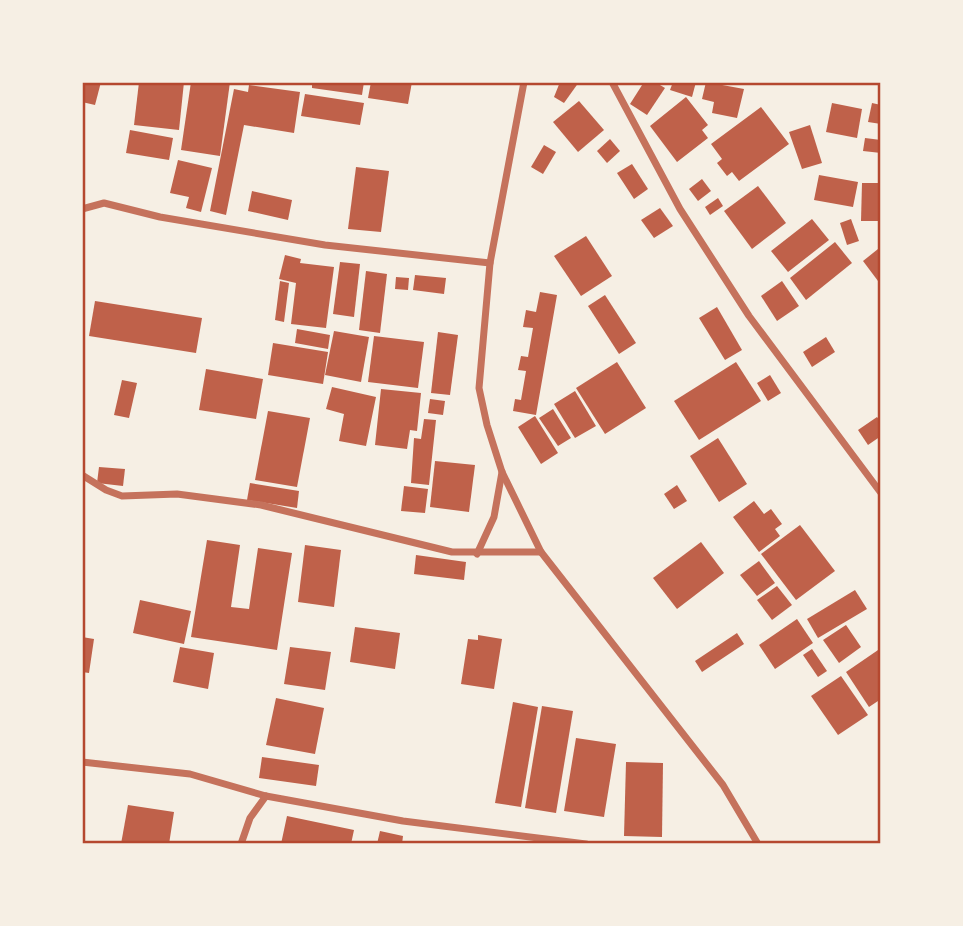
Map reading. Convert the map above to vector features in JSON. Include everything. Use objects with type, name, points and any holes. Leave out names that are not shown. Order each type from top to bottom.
[{"type":"street","points":[[524,82],[490,263],[480,388],[487,425],[502,472],[541,552],[723,785],[758,844]]},
{"type":"street","points":[[612,82],[680,209],[749,316],[881,493]]},
{"type":"street","points":[[82,209],[104,202],[160,218],[222,226],[325,245],[490,263]]},
{"type":"street","points":[[477,554],[494,517],[502,472]]},
{"type":"street","points":[[82,475],[106,490],[122,496],[177,494],[261,505],[452,552],[541,552]]},
{"type":"street","points":[[82,762],[190,774],[266,796],[403,821],[586,844]]},
{"type":"street","points":[[241,844],[250,818],[266,796]]},
{"type":"building","points":[[82,82],[101,82],[95,105],[82,102]]},
{"type":"building","points":[[139,82],[184,82],[179,130],[134,125]]},
{"type":"building","points":[[191,82],[230,82],[220,156],[181,150]]},
{"type":"building","points":[[312,82],[364,82],[362,95],[312,88]]},
{"type":"building","points":[[371,82],[412,82],[408,104],[368,98]]},
{"type":"building","points":[[560,82],[579,82],[564,103],[554,97]]},
{"type":"building","points":[[644,82],[655,82],[665,88],[647,115],[630,104]]},
{"type":"building","points":[[673,82],[696,82],[692,97],[670,90]]},
{"type":"building","points":[[706,82],[744,89],[737,118],[712,113],[714,102],[702,99]]},
{"type":"building","points":[[249,85],[300,92],[294,133],[244,125],[226,215],[210,211],[234,89],[248,92]]},
{"type":"building","points":[[305,94],[364,103],[360,125],[301,116]]},
{"type":"building","points":[[686,97],[708,125],[702,130],[708,138],[677,162],[650,126]]},
{"type":"building","points":[[579,101],[604,130],[578,152],[553,122]]},
{"type":"building","points":[[832,103],[862,109],[857,138],[826,132]]},
{"type":"building","points":[[872,103],[881,105],[881,124],[868,122]]},
{"type":"building","points":[[761,107],[789,144],[739,181],[732,172],[727,176],[717,163],[722,159],[711,144]]},
{"type":"building","points":[[810,125],[822,163],[802,169],[789,132]]},
{"type":"building","points":[[130,130],[173,138],[169,160],[126,153]]},
{"type":"building","points":[[865,138],[881,140],[881,153],[863,151]]},
{"type":"building","points":[[610,139],[620,151],[607,163],[597,151]]},
{"type":"building","points":[[544,145],[556,152],[543,174],[531,167]]},
{"type":"building","points":[[178,160],[212,168],[201,212],[186,208],[189,197],[170,193]]},
{"type":"building","points":[[632,164],[648,189],[634,199],[617,173]]},
{"type":"building","points":[[356,167],[389,171],[381,232],[348,229]]},
{"type":"building","points":[[819,175],[858,182],[853,207],[814,200]]},
{"type":"building","points":[[702,179],[711,191],[698,201],[689,189]]},
{"type":"building","points":[[862,183],[881,183],[881,221],[861,221]]},
{"type":"building","points":[[758,186],[786,223],[752,249],[724,211]]},
{"type":"building","points":[[252,191],[292,200],[288,220],[248,211]]},
{"type":"building","points":[[718,198],[723,206],[710,215],[705,207]]},
{"type":"building","points":[[660,208],[673,226],[654,238],[641,220]]},
{"type":"building","points":[[812,219],[829,240],[788,272],[771,251]]},
{"type":"building","points":[[851,219],[859,241],[847,245],[840,223]]},
{"type":"building","points":[[586,236],[612,276],[581,296],[554,256]]},
{"type":"building","points":[[835,242],[852,263],[806,300],[790,278]]},
{"type":"building","points":[[878,249],[881,279],[878,281],[863,261]]},
{"type":"building","points":[[285,255],[301,259],[300,263],[334,267],[326,328],[291,324],[296,283],[279,279]]},
{"type":"building","points":[[340,262],[360,264],[354,317],[333,314]]},
{"type":"building","points":[[366,271],[387,274],[380,333],[359,330]]},
{"type":"building","points":[[415,275],[446,278],[444,294],[413,290]]},
{"type":"building","points":[[396,277],[409,278],[408,290],[395,289]]},
{"type":"building","points":[[280,281],[289,283],[284,322],[275,320]]},
{"type":"building","points":[[782,281],[799,306],[777,321],[761,296]]},
{"type":"building","points":[[540,292],[557,295],[536,415],[513,411],[515,399],[521,400],[526,371],[518,370],[521,356],[528,357],[533,328],[523,327],[526,310],[536,312]]},
{"type":"building","points":[[605,295],[636,343],[619,354],[588,306]]},
{"type":"building","points":[[95,301],[202,318],[196,353],[89,336]]},
{"type":"building","points":[[717,307],[742,350],[725,360],[699,318]]},
{"type":"building","points":[[297,329],[330,335],[328,349],[295,343]]},
{"type":"building","points":[[334,331],[369,337],[361,382],[325,375]]},
{"type":"building","points":[[438,332],[458,335],[450,395],[431,393]]},
{"type":"building","points":[[374,336],[424,342],[418,388],[368,382]]},
{"type":"building","points":[[826,337],[835,352],[812,367],[803,352]]},
{"type":"building","points":[[273,343],[328,352],[323,384],[268,375]]},
{"type":"building","points":[[617,362],[646,408],[605,434],[576,388]]},
{"type":"building","points":[[736,362],[761,401],[699,440],[674,401]]},
{"type":"building","points":[[206,369],[263,379],[256,419],[199,410]]},
{"type":"building","points":[[770,375],[781,393],[768,401],[757,383]]},
{"type":"building","points":[[122,380],[137,383],[129,418],[114,415]]},
{"type":"building","points":[[332,387],[376,397],[366,446],[339,441],[344,414],[326,409]]},
{"type":"building","points":[[381,389],[421,393],[417,431],[410,430],[407,449],[375,445]]},
{"type":"building","points":[[575,391],[596,426],[575,438],[554,404]]},
{"type":"building","points":[[430,399],[445,401],[443,415],[428,413]]},
{"type":"building","points":[[553,409],[571,438],[558,446],[539,418]]},
{"type":"building","points":[[268,411],[310,418],[297,487],[255,480]]},
{"type":"building","points":[[535,416],[558,453],[541,464],[518,427]]},
{"type":"building","points":[[877,417],[881,422],[881,436],[868,445],[858,430]]},
{"type":"building","points":[[424,419],[436,420],[429,485],[411,483],[414,438],[421,439]]},
{"type":"building","points":[[718,438],[747,484],[719,502],[690,456]]},
{"type":"building","points":[[435,461],[475,465],[469,512],[430,507]]},
{"type":"building","points":[[99,467],[125,469],[123,486],[97,483]]},
{"type":"building","points":[[250,483],[299,491],[297,508],[247,500]]},
{"type":"building","points":[[677,485],[687,501],[674,509],[664,494]]},
{"type":"building","points":[[404,486],[428,489],[425,513],[401,511]]},
{"type":"building","points":[[754,501],[764,514],[771,509],[782,524],[775,529],[780,536],[759,552],[733,517]]},
{"type":"building","points":[[800,525],[835,571],[796,600],[761,554]]},
{"type":"building","points":[[207,540],[240,545],[231,607],[249,609],[258,548],[292,553],[277,650],[191,637]]},
{"type":"building","points":[[701,542],[724,573],[677,609],[653,578]]},
{"type":"building","points":[[305,545],[341,550],[334,607],[298,602]]},
{"type":"building","points":[[416,555],[466,562],[464,580],[414,574]]},
{"type":"building","points":[[759,561],[775,583],[757,596],[740,575]]},
{"type":"building","points":[[777,586],[792,605],[772,620],[757,600]]},
{"type":"building","points":[[855,590],[867,609],[818,638],[807,619]]},
{"type":"building","points":[[140,600],[191,611],[184,644],[133,633]]},
{"type":"building","points":[[797,619],[813,643],[775,669],[759,645]]},
{"type":"building","points":[[846,625],[861,647],[839,663],[823,640]]},
{"type":"building","points":[[355,627],[400,633],[395,669],[350,662]]},
{"type":"building","points":[[737,633],[744,644],[702,672],[695,661]]},
{"type":"building","points":[[478,635],[502,639],[494,689],[461,684],[468,639],[478,640]]},
{"type":"building","points":[[82,637],[94,639],[89,673],[82,672]]},
{"type":"building","points":[[180,647],[214,653],[208,689],[173,682]]},
{"type":"building","points":[[290,647],[331,652],[325,690],[284,684]]},
{"type":"building","points":[[881,648],[881,699],[869,707],[846,672]]},
{"type":"building","points":[[812,649],[827,671],[818,677],[803,655]]},
{"type":"building","points":[[841,676],[868,715],[838,735],[811,696]]},
{"type":"building","points":[[276,698],[324,708],[315,754],[266,745]]},
{"type":"building","points":[[513,702],[538,707],[521,807],[495,803]]},
{"type":"building","points":[[542,706],[573,711],[556,813],[525,808]]},
{"type":"building","points":[[576,738],[616,744],[604,817],[564,811]]},
{"type":"building","points":[[262,757],[319,765],[316,786],[259,778]]},
{"type":"building","points":[[626,762],[663,763],[662,837],[624,836]]},
{"type":"building","points":[[128,805],[174,812],[169,844],[121,844]]},
{"type":"building","points":[[287,816],[354,830],[351,844],[302,841],[301,844],[281,844]]},
{"type":"building","points":[[380,831],[403,836],[402,844],[377,844]]}]
